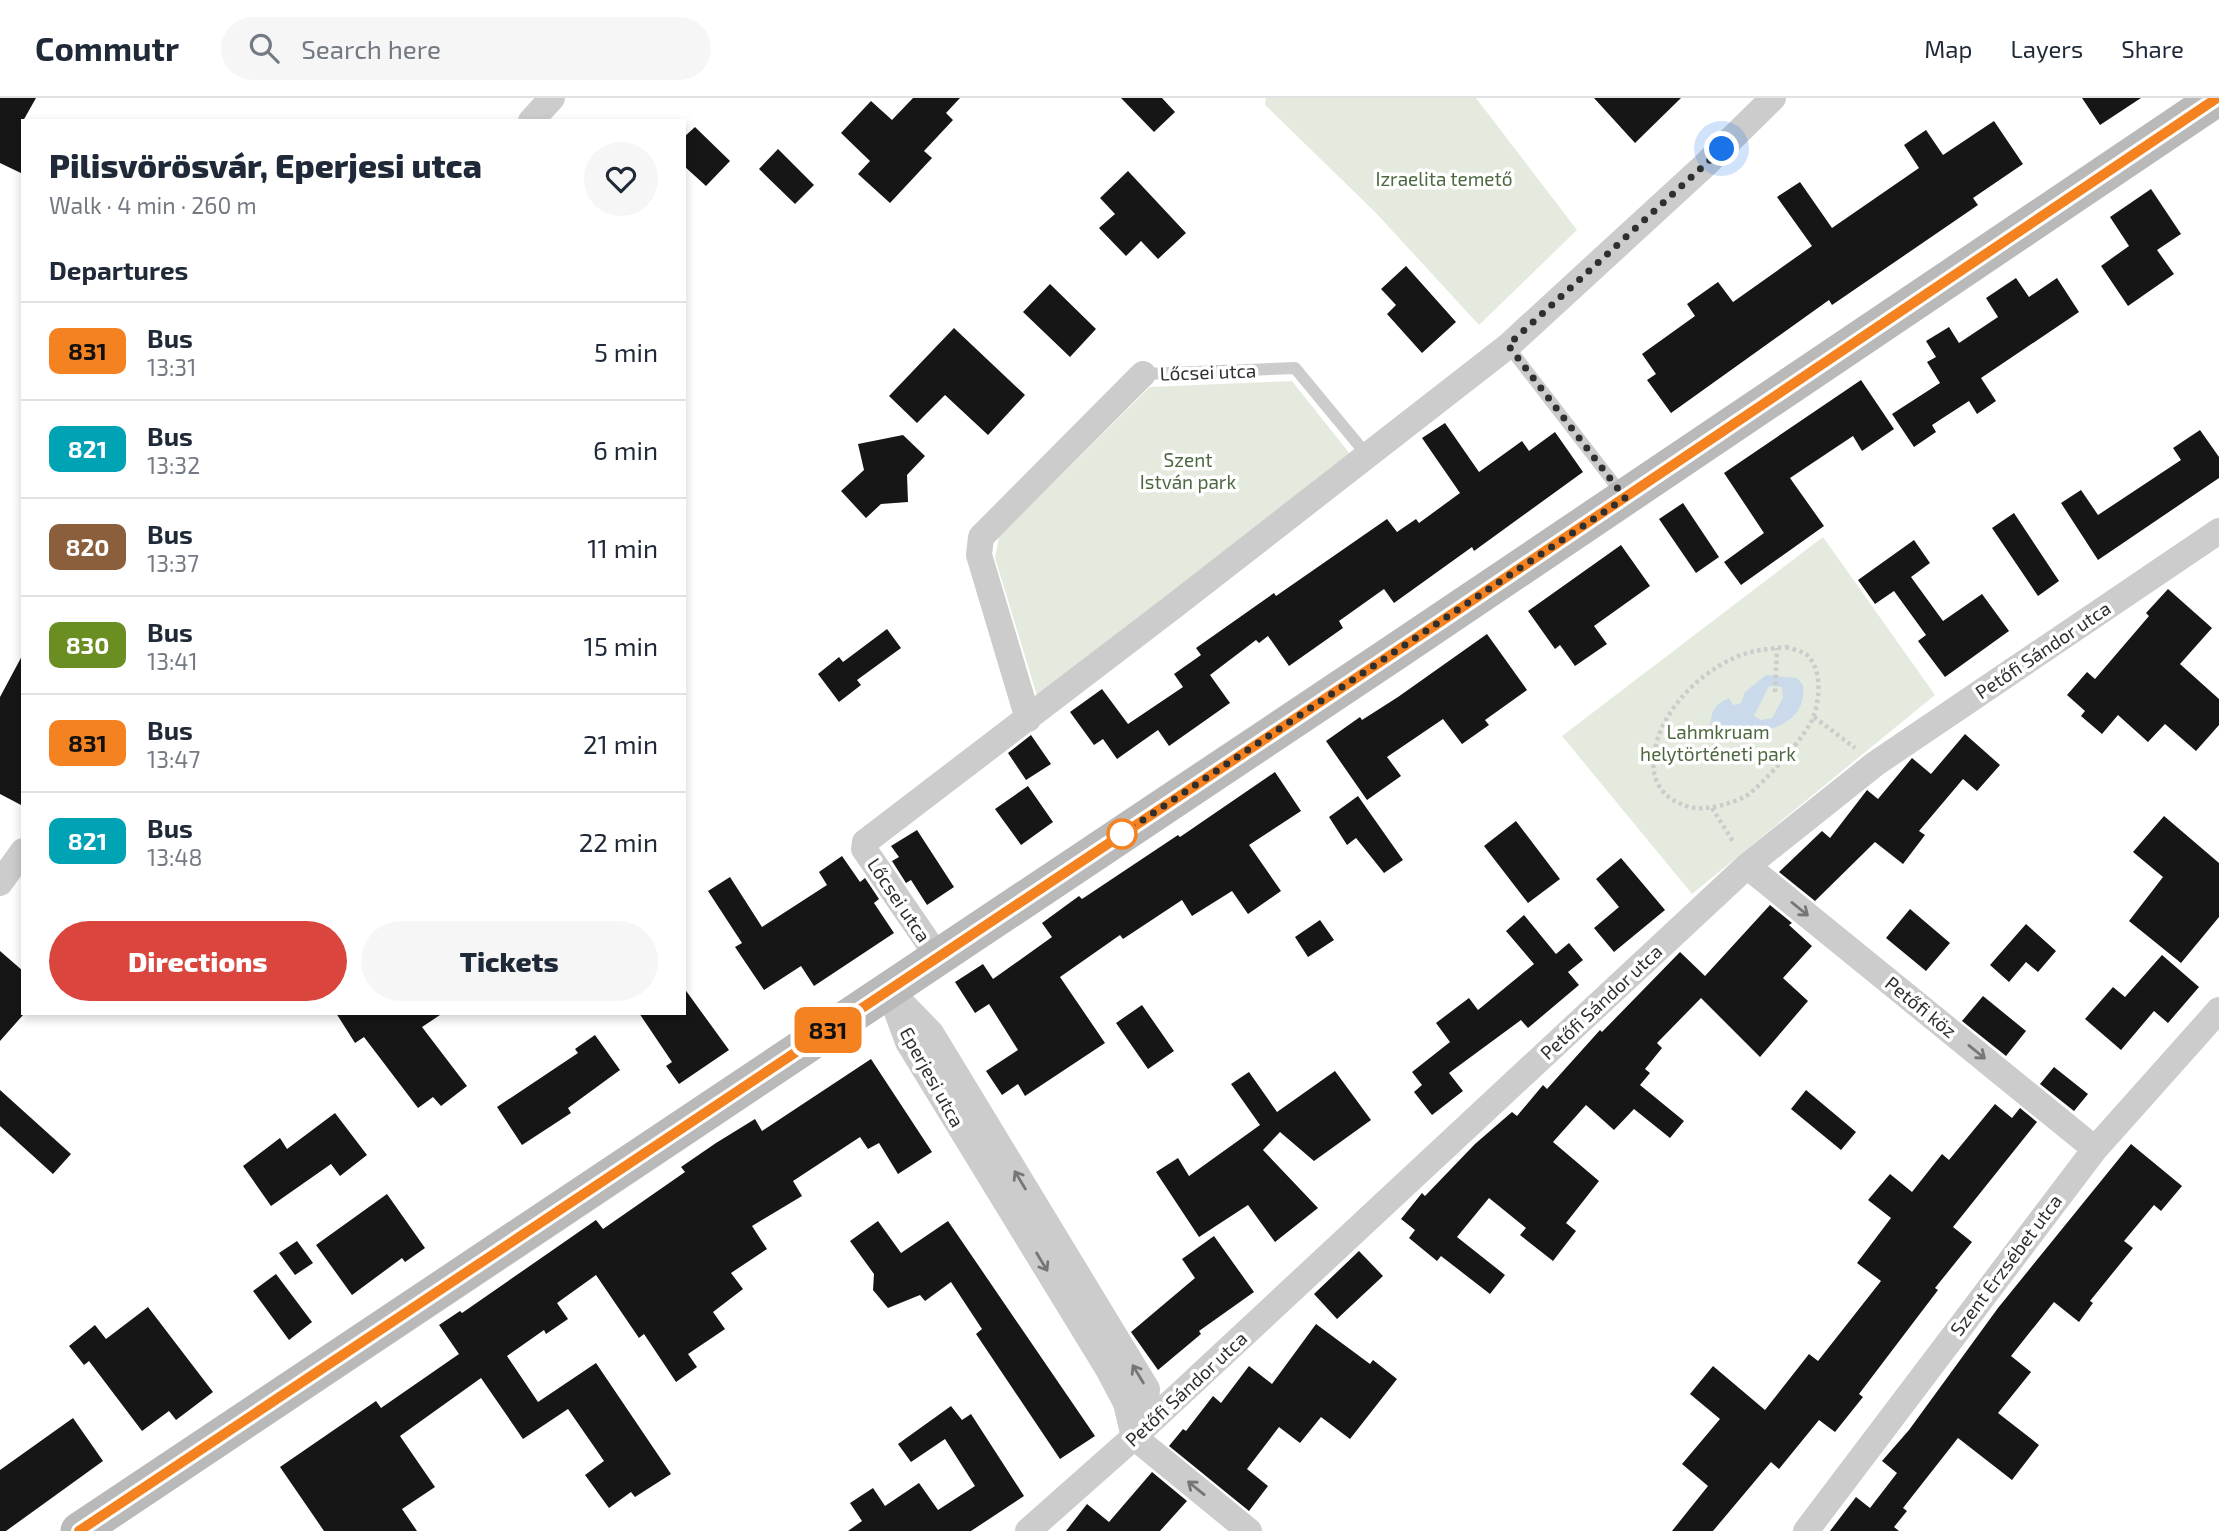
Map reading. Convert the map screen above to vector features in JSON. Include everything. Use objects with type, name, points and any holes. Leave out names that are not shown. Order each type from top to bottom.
[{"type":"street","points":[[533,119],[552,98]]},
{"type":"street","points":[[1028,719],[1508,345],[1704,166],[1773,98]]},
{"type":"street","points":[[79,1531],[1625,498],[2217,98]]},
{"type":"street","name":"Lőcsei utca","points":[[938,957],[864,849],[865,842],[1028,719],[979,555],[981,537],[1143,374]]},
{"type":"street","name":"Petőfi Sándor utca","points":[[1028,1531],[1134,1437],[1747,866],[1875,764],[2219,531]]},
{"type":"street","points":[[0,883],[21,854]]},
{"type":"street","name":"Petőfi köz","points":[[1747,866],[2095,1149]]},
{"type":"street","name":"Eperjesi utca","points":[[889,990],[931,1033],[1147,1389],[1145,1413],[1134,1437]]},
{"type":"street","name":"Szent Erzsébet utca","points":[[1806,1531],[2095,1149],[2219,1010]]},
{"type":"street","points":[[1134,1437],[1249,1531]]},
{"type":"lane","points":[[1508,345],[1625,498]]},
{"type":"lane","name":"Lőcsei utca","points":[[1143,374],[1295,368],[1367,455]]},
{"type":"path","points":[[1786,647],[1805,654],[1816,668],[1819,689],[1814,717],[1786,758],[1747,795],[1712,808],[1697,809],[1672,802],[1657,788],[1653,776],[1654,757],[1665,721],[1684,695],[1717,668],[1754,650],[1786,647]]},
{"type":"path","points":[[1774,692],[1777,648]]},
{"type":"path","points":[[1814,717],[1875,764]]},
{"type":"path","points":[[1712,808],[1747,866]]},
{"type":"green space","name":"Izraelita temető","points":[[1266,98],[1476,98],[1577,230],[1479,325],[1375,212],[1265,105]]},
{"type":"green space","name":"Szent István park","points":[[1292,381],[1350,454],[1038,699],[995,558],[999,537],[1150,387]]},
{"type":"green space","name":"Lahmkruam helytörténeti park","points":[[1823,537],[1935,695],[1692,894],[1562,736]]},
{"type":"water","points":[[1766,675],[1797,678],[1803,685],[1800,707],[1785,723],[1765,730],[1727,731],[1726,736],[1719,736],[1710,730],[1716,706],[1729,698],[1733,705],[1741,703],[1745,692]],"holes":[[[1769,686],[1782,687],[1783,698],[1772,718],[1761,720],[1754,716]]]},
{"type":"building","points":[[0,98],[36,98],[24,119],[21,119],[21,173],[0,163]]},
{"type":"building","points":[[913,98],[960,98],[946,113],[953,120],[924,151],[932,158],[890,203],[858,174],[870,161],[841,133],[871,101],[892,120]]},
{"type":"building","points":[[1121,98],[1162,98],[1175,112],[1154,132]]},
{"type":"building","points":[[1594,98],[1681,98],[1635,143]]},
{"type":"building","points":[[2082,98],[2141,98],[2100,125]]},
{"type":"building","points":[[1994,121],[2023,164],[1973,198],[1978,205],[1832,305],[1829,300],[1671,413],[1647,380],[1656,374],[1642,354],[1695,316],[1687,304],[1718,282],[1733,302],[1812,246],[1777,197],[1800,182],[1832,228],[1919,168],[1904,145],[1926,130],[1943,155]]},
{"type":"building","points":[[695,127],[730,161],[706,186],[686,168],[686,135]]},
{"type":"building","points":[[778,149],[814,185],[795,204],[759,169]]},
{"type":"building","points":[[1128,171],[1186,233],[1158,259],[1141,241],[1126,256],[1099,228],[1115,214],[1100,198]]},
{"type":"building","points":[[2151,189],[2181,234],[2157,250],[2174,274],[2128,306],[2101,266],[2129,246],[2110,217]]},
{"type":"building","points":[[1406,266],[1456,322],[1422,353],[1387,314],[1396,305],[1381,289]]},
{"type":"building","points":[[2016,278],[2029,297],[2057,278],[2079,312],[1981,378],[1996,401],[1977,414],[1969,401],[1932,425],[1936,432],[1914,447],[1892,414],[1940,383],[1927,362],[1936,357],[1926,341],[1949,327],[1959,343],[1998,317],[1986,298]]},
{"type":"building","points":[[1050,284],[1096,329],[1070,357],[1023,312]]},
{"type":"building","points":[[954,328],[1025,395],[988,435],[945,395],[917,423],[889,396]]},
{"type":"building","points":[[1861,380],[1894,429],[1862,451],[1853,436],[1790,478],[1824,526],[1741,585],[1724,562],[1764,533],[1724,473]]},
{"type":"building","points":[[1445,423],[1479,472],[1522,441],[1529,451],[1555,432],[1583,472],[1474,551],[1472,547],[1394,603],[1384,589],[1339,621],[1343,628],[1289,666],[1268,636],[1259,643],[1256,640],[1210,675],[1230,703],[1169,746],[1158,730],[1117,759],[1103,739],[1094,745],[1070,712],[1102,689],[1128,724],[1183,687],[1174,674],[1201,655],[1196,648],[1274,593],[1276,596],[1387,519],[1397,532],[1416,519],[1419,523],[1460,493],[1422,438]]},
{"type":"building","points":[[2200,430],[2219,457],[2219,478],[2098,560],[2061,503],[2081,490],[2098,515],[2181,460],[2173,448]]},
{"type":"building","points":[[903,435],[925,456],[907,475],[908,502],[881,504],[866,518],[841,491],[864,470],[858,444]]},
{"type":"building","points":[[1683,503],[1719,557],[1696,573],[1659,519]]},
{"type":"building","points":[[2014,513],[2059,581],[2038,596],[1992,528]]},
{"type":"building","points":[[1914,540],[1930,563],[1911,577],[1943,621],[1982,594],[2009,631],[1945,677],[1918,641],[1926,635],[1894,591],[1875,604],[1858,580]]},
{"type":"building","points":[[1621,545],[1650,586],[1594,626],[1607,644],[1575,666],[1560,645],[1555,649],[1528,611]]},
{"type":"building","points":[[2168,589],[2212,628],[2180,664],[2219,699],[2219,725],[2196,751],[2165,724],[2148,742],[2118,715],[2102,734],[2081,716],[2085,711],[2067,695],[2087,672],[2095,679],[2149,616],[2146,613]]},
{"type":"building","points":[[887,629],[901,648],[857,680],[861,685],[839,702],[818,674],[839,657],[843,662]]},
{"type":"building","points":[[1487,634],[1527,690],[1485,720],[1489,725],[1462,744],[1443,719],[1387,757],[1401,776],[1367,800],[1326,741],[1360,717],[1362,720],[1398,697]]},
{"type":"building","points":[[21,658],[21,805],[0,794],[0,697]]},
{"type":"building","points":[[1965,734],[2000,765],[1977,791],[1963,779],[1919,831],[1925,835],[1903,864],[1875,842],[1815,901],[1779,872],[1822,831],[1830,838],[1867,790],[1878,799],[1912,758],[1931,774]]},
{"type":"building","points":[[1031,735],[1051,764],[1026,780],[1008,753]]},
{"type":"building","points":[[1275,772],[1301,811],[1249,845],[1281,891],[1248,914],[1232,891],[1192,916],[1182,900],[1123,939],[1120,935],[1060,977],[1105,1043],[1025,1096],[1018,1084],[1002,1095],[986,1071],[1018,1050],[989,1004],[975,1013],[955,982],[983,964],[993,979],[1052,937],[1042,923],[1079,896],[1082,899],[1178,835],[1180,837]]},
{"type":"building","points":[[1028,786],[1053,822],[1021,845],[995,809]]},
{"type":"building","points":[[1358,796],[1403,860],[1384,873],[1356,838],[1347,845],[1329,817]]},
{"type":"building","points":[[2164,816],[2219,863],[2219,917],[2181,963],[2129,921],[2163,877],[2133,852]]},
{"type":"building","points":[[1516,821],[1560,879],[1528,903],[1484,846]]},
{"type":"building","points":[[917,830],[954,887],[927,905],[911,880],[906,883],[892,861],[899,857],[891,846]]},
{"type":"building","points":[[842,856],[860,882],[865,878],[879,899],[874,903],[894,933],[814,986],[801,966],[764,990],[735,947],[742,943],[708,891],[730,877],[762,927],[827,885],[819,872]]},
{"type":"building","points":[[1621,858],[1665,910],[1614,952],[1594,928],[1619,907],[1596,879]]},
{"type":"building","points":[[1770,905],[1792,923],[1789,925],[1812,946],[1783,978],[1808,1001],[1760,1057],[1701,998],[1657,1043],[1662,1048],[1645,1069],[1650,1073],[1640,1085],[1684,1121],[1670,1138],[1634,1109],[1614,1130],[1586,1105],[1553,1142],[1599,1181],[1566,1223],[1576,1231],[1553,1261],[1520,1235],[1526,1228],[1489,1198],[1457,1237],[1505,1275],[1490,1294],[1441,1256],[1437,1261],[1409,1238],[1415,1230],[1401,1219],[1422,1193],[1425,1196],[1475,1144],[1512,1112],[1517,1116],[1543,1085],[1547,1089],[1600,1030],[1602,1032],[1680,952],[1705,976]]},
{"type":"building","points":[[1910,909],[1950,943],[1926,971],[1886,938]]},
{"type":"building","points":[[1524,915],[1556,954],[1569,943],[1583,960],[1568,972],[1579,985],[1528,1028],[1521,1020],[1449,1073],[1463,1091],[1432,1115],[1414,1092],[1422,1085],[1412,1072],[1450,1042],[1436,1023],[1469,998],[1478,1010],[1534,964],[1506,931]]},
{"type":"building","points":[[1320,920],[1334,940],[1308,957],[1295,937]]},
{"type":"building","points":[[2026,924],[2056,951],[2038,972],[2026,962],[2009,982],[1990,965]]},
{"type":"building","points":[[0,951],[21,969],[23,1015],[0,1041]]},
{"type":"building","points":[[2162,955],[2199,987],[2168,1023],[2154,1011],[2121,1050],[2085,1019],[2113,987],[2125,997]]},
{"type":"building","points":[[686,991],[729,1050],[679,1084],[666,1066],[672,1062],[640,1015],[686,1015]]},
{"type":"building","points":[[1983,996],[2026,1031],[2006,1056],[1962,1021]]},
{"type":"building","points":[[1142,1005],[1174,1051],[1148,1069],[1116,1023]]},
{"type":"building","points":[[337,1015],[440,1015],[422,1027],[467,1086],[441,1106],[433,1097],[418,1108],[364,1037],[355,1043]]},
{"type":"building","points":[[595,1035],[620,1070],[568,1108],[571,1113],[522,1145],[497,1107],[578,1053],[575,1049]]},
{"type":"building","points":[[871,1059],[932,1152],[898,1174],[879,1143],[868,1149],[860,1137],[793,1181],[802,1196],[752,1226],[767,1249],[731,1273],[743,1289],[713,1312],[725,1329],[688,1354],[697,1367],[676,1382],[644,1334],[639,1338],[596,1275],[557,1303],[568,1319],[546,1334],[544,1330],[507,1356],[538,1402],[596,1363],[671,1474],[635,1497],[631,1492],[609,1508],[585,1475],[604,1461],[568,1409],[523,1439],[481,1378],[400,1436],[435,1487],[402,1509],[417,1531],[324,1531],[280,1467],[376,1401],[381,1408],[459,1354],[439,1325],[460,1311],[462,1313],[596,1220],[603,1229],[685,1172],[681,1167],[716,1143],[755,1119],[762,1131]]},
{"type":"building","points":[[2054,1067],[2088,1094],[2074,1111],[2040,1084]]},
{"type":"building","points":[[1335,1071],[1371,1120],[1314,1161],[1280,1132],[1263,1150],[1318,1208],[1275,1242],[1248,1205],[1199,1237],[1156,1172],[1178,1158],[1189,1176],[1260,1125],[1231,1084],[1249,1072],[1277,1112]]},
{"type":"building","points":[[0,1090],[71,1154],[53,1174],[0,1126]]},
{"type":"building","points":[[1806,1090],[1856,1132],[1841,1150],[1791,1109]]},
{"type":"building","points":[[1995,1104],[2012,1118],[2020,1108],[2037,1122],[1953,1227],[1972,1242],[1935,1288],[1938,1290],[1859,1394],[1863,1397],[1835,1432],[1819,1420],[1779,1469],[1771,1462],[1713,1531],[1672,1531],[1708,1486],[1682,1464],[1720,1419],[1690,1394],[1713,1366],[1765,1410],[1809,1354],[1818,1361],[1881,1281],[1857,1263],[1891,1218],[1868,1200],[1890,1174],[1912,1192],[1942,1154],[1949,1160]]},
{"type":"building","points":[[335,1113],[367,1155],[340,1176],[331,1164],[271,1206],[243,1166],[280,1138],[287,1149]]},
{"type":"building","points":[[2131,1144],[2182,1186],[2161,1211],[2154,1205],[2124,1241],[2133,1248],[2090,1301],[2093,1303],[2079,1322],[2054,1302],[2011,1356],[2031,1372],[1998,1413],[2039,1445],[2012,1480],[1958,1438],[1903,1508],[1907,1511],[1894,1527],[1899,1531],[1830,1531],[1856,1497],[1870,1508],[1897,1473],[1882,1461],[1909,1430],[1998,1308]]},
{"type":"building","points":[[387,1194],[425,1248],[405,1262],[402,1258],[352,1295],[316,1245]]},
{"type":"building","points":[[878,1221],[901,1253],[948,1221],[1095,1436],[1060,1459],[976,1334],[982,1329],[951,1282],[925,1301],[920,1295],[888,1308],[873,1290],[874,1274],[850,1241]]},
{"type":"building","points":[[1214,1236],[1254,1292],[1199,1331],[1201,1334],[1158,1370],[1131,1332],[1195,1278],[1182,1259]]},
{"type":"building","points":[[297,1241],[313,1263],[295,1275],[279,1253]]},
{"type":"building","points":[[1359,1251],[1383,1276],[1337,1319],[1314,1294]]},
{"type":"building","points":[[276,1274],[312,1322],[289,1340],[253,1291]]},
{"type":"building","points":[[148,1307],[213,1392],[176,1420],[169,1411],[142,1431],[89,1361],[84,1365],[69,1346],[95,1325],[106,1339]]},
{"type":"building","points":[[1316,1324],[1370,1364],[1373,1360],[1397,1379],[1350,1439],[1321,1417],[1300,1443],[1279,1427],[1247,1469],[1268,1486],[1249,1511],[1169,1446],[1183,1429],[1186,1431],[1213,1396],[1221,1403],[1249,1366],[1272,1384]]},
{"type":"building","points":[[951,1406],[962,1420],[971,1414],[1024,1496],[971,1531],[848,1531],[862,1521],[850,1503],[873,1488],[885,1506],[919,1483],[938,1510],[975,1486],[945,1439],[911,1462],[898,1444]]},
{"type":"building","points":[[73,1418],[103,1461],[6,1531],[0,1531],[0,1470]]},
{"type":"building","points":[[1152,1472],[1187,1501],[1160,1531],[1066,1531],[1087,1504],[1109,1522]]},
{"type":"bus line","name":"831","points":[[79,1531],[1443,620],[2217,98]]},
{"type":"route","points":[[1122,834],[1625,498],[1508,345],[1722,149]]}]
